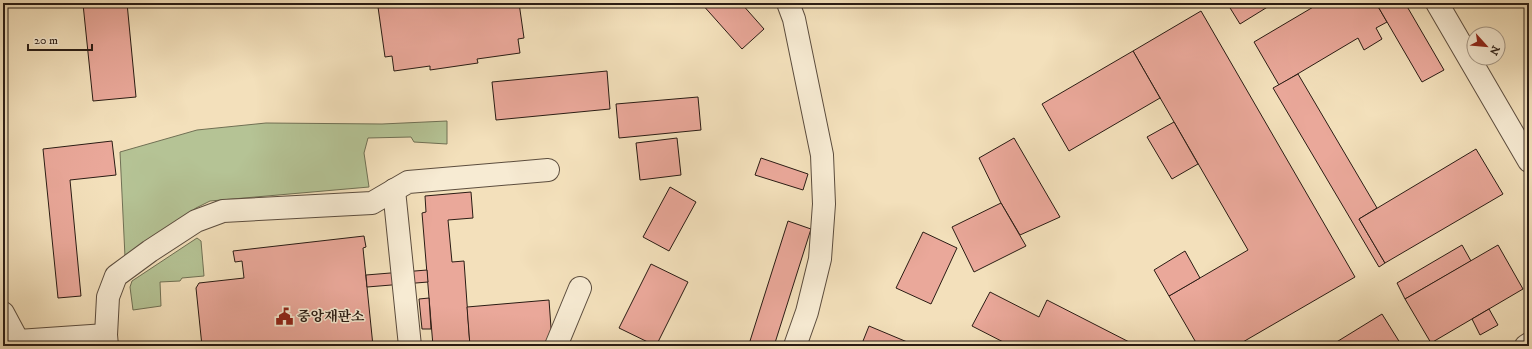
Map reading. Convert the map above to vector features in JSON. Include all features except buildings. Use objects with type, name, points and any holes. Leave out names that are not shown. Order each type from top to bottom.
[{"type":"street","points":[[788,3],[794,19],[822,155],[824,204],[820,259],[807,312],[795,346]]},
{"type":"street","points":[[1437,3],[1529,161]]},
{"type":"street","points":[[3,313],[10,342],[106,341],[108,298],[116,276],[150,251],[196,221],[223,211],[372,202],[408,182],[548,170]]},
{"type":"street","points":[[394,190],[410,346]]},
{"type":"street","points":[[556,346],[580,288]]},
{"type":"green space","points":[[447,121],[447,144],[414,142],[411,137],[368,138],[364,153],[369,187],[210,201],[196,208],[125,257],[120,152],[197,130],[266,123],[382,124]]},
{"type":"green space","points":[[197,238],[201,241],[204,276],[182,278],[180,281],[160,282],[161,306],[133,310],[130,287],[132,281]]},
{"type":"place","name":"중앙재판소","points":[[284,317]]}]
